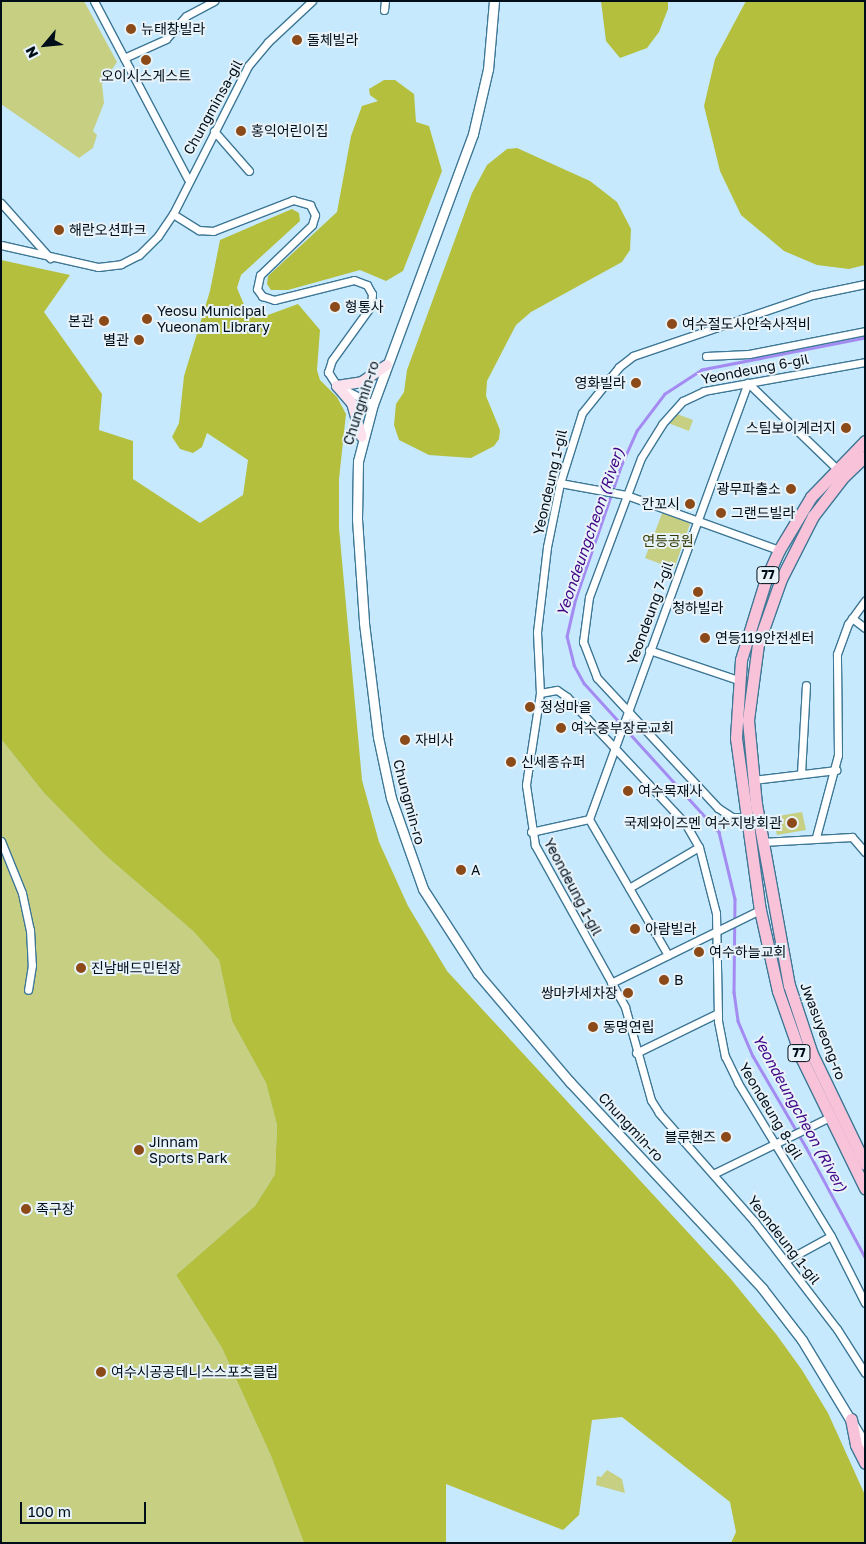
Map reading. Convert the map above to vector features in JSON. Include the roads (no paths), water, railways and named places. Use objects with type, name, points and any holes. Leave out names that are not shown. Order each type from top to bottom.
[{"type":"main road","points":[[337,386],[358,383],[387,365]]},
{"type":"main road","points":[[337,386],[352,403],[362,437]]},
{"type":"main road","name":"Jwasuyeong-ro","points":[[865,440],[811,496],[779,550],[756,606],[738,680],[736,738],[758,911],[786,1021],[834,1114],[865,1164]]},
{"type":"main road","name":"Jwasuyeong-ro","points":[[865,456],[844,476],[813,516],[792,553],[769,608],[754,664],[748,703],[756,804],[791,993],[834,1114],[865,1188]]},
{"type":"main road","points":[[744,812],[756,804]]},
{"type":"main road","points":[[851,1419],[854,1439],[865,1463]]},
{"type":"street","points":[[94,1],[188,179]]},
{"type":"street","points":[[124,58],[166,39],[186,16],[214,1]]},
{"type":"street","name":"Chungminsa-gil","points":[[1,244],[50,258],[92,267],[121,264],[148,247],[173,214],[188,179],[257,54],[312,1]]},
{"type":"street","points":[[384,10],[386,1]]},
{"type":"street","name":"Chungmin-ro","points":[[494,1],[488,69],[473,134],[373,404],[362,437],[358,462],[357,519],[364,623],[378,737],[398,821],[423,889],[465,956],[497,998],[779,1309],[802,1340],[865,1444]]},
{"type":"street","points":[[214,131],[249,171]]},
{"type":"street","points":[[173,214],[199,230],[212,231],[293,200],[310,205],[314,215],[312,225],[260,274],[257,287],[262,296],[274,300],[357,280],[368,285],[372,294],[371,306],[329,365],[329,376],[337,386],[373,404]]},
{"type":"street","points":[[1,203],[50,258]]},
{"type":"street","name":"Yeondeung 1-gil","points":[[865,284],[812,296],[630,358],[582,413],[560,482],[547,547],[538,632],[540,694],[528,754],[526,785],[531,832],[541,859],[628,1016],[644,1086],[659,1113],[713,1174],[785,1261],[837,1329],[865,1373]]},
{"type":"street","name":"Yeondeung 6-gil","points":[[706,356],[749,354],[865,331]]},
{"type":"street","name":"Yeondeung 6-gil","points":[[744,812],[732,817],[718,808],[592,671],[583,634],[590,593],[646,447],[679,404],[697,393],[748,382],[865,362]]},
{"type":"street","points":[[748,382],[836,468]]},
{"type":"street","name":"Yeondeung 7-gil","points":[[614,748],[626,710],[748,382]]},
{"type":"street","points":[[560,482],[626,495],[779,550]]},
{"type":"street","points":[[816,838],[836,770],[839,744],[836,663],[843,633],[865,601]]},
{"type":"street","points":[[852,618],[865,628]]},
{"type":"street","points":[[649,650],[738,680]]},
{"type":"street","points":[[801,774],[806,685]]},
{"type":"street","name":"Yeondeung 8-gil","points":[[540,694],[553,690],[563,694],[685,823],[699,847],[710,882],[717,931],[718,1013],[725,1056],[775,1144],[831,1236],[865,1303]]},
{"type":"street","points":[[614,748],[589,819],[668,955]]},
{"type":"street","points":[[753,780],[836,770]]},
{"type":"street","points":[[531,832],[589,819]]},
{"type":"street","points":[[762,842],[816,838],[854,838],[865,852]]},
{"type":"street","points":[[1,841],[22,893],[30,930],[32,965],[28,990]]},
{"type":"street","points":[[629,888],[699,847]]},
{"type":"street","points":[[611,983],[758,911]]},
{"type":"street","points":[[636,1053],[718,1013]]},
{"type":"street","points":[[713,1174],[834,1114]]},
{"type":"street","points":[[785,1261],[831,1236]]},
{"type":"waterway","name":"Yeondeungcheon (River)","points":[[865,338],[702,370],[665,394],[637,431],[622,464],[576,598],[567,636],[574,665],[584,683],[719,832],[735,899],[734,992],[738,1021],[753,1056],[806,1147],[865,1257]]},
{"type":"place","name":"뉴태창빌라","points":[[131,29]]},
{"type":"place","name":"돌체빌라","points":[[297,40]]},
{"type":"place","name":"오이시스게스트","points":[[146,60]]},
{"type":"place","name":"홍익어린이집","points":[[241,131]]},
{"type":"place","name":"해란오션파크","points":[[59,230]]},
{"type":"place","name":"형통사","points":[[335,307]]},
{"type":"place","name":"Yeosu Municipal Yueonam Library","points":[[147,319]]},
{"type":"place","name":"본관","points":[[104,321]]},
{"type":"place","name":"여수절도사안숙사적비","points":[[672,324]]},
{"type":"place","name":"별관","points":[[139,340]]},
{"type":"place","name":"영화빌라","points":[[636,383]]},
{"type":"place","name":"스팀보이게러지","points":[[846,428]]},
{"type":"place","name":"광무파출소","points":[[791,489]]},
{"type":"place","name":"칸꼬시","points":[[690,504]]},
{"type":"place","name":"그랜드빌라","points":[[721,513]]},
{"type":"place","name":"청하빌라","points":[[698,592]]},
{"type":"place","name":"연등119안전센터","points":[[705,638]]},
{"type":"place","name":"정성마을","points":[[530,707]]},
{"type":"place","name":"여수중부장로교회","points":[[561,728]]},
{"type":"place","name":"자비사","points":[[405,740]]},
{"type":"place","name":"신세종슈퍼","points":[[511,762]]},
{"type":"place","name":"여수목재사","points":[[628,791]]},
{"type":"place","name":"국제와이즈멘 여수지방회관","points":[[792,823]]},
{"type":"place","name":"A","points":[[461,870]]},
{"type":"place","name":"아람빌라","points":[[635,929]]},
{"type":"place","name":"여수하늘교회","points":[[699,952]]},
{"type":"place","name":"진남배드민턴장","points":[[81,968]]},
{"type":"place","name":"B","points":[[664,980]]},
{"type":"place","name":"쌍마카세차장","points":[[628,993]]},
{"type":"place","name":"동명연립","points":[[593,1027]]},
{"type":"place","name":"블루핸즈","points":[[726,1137]]},
{"type":"place","name":"Jinnam Sports Park","points":[[139,1150]]},
{"type":"place","name":"족구장","points":[[26,1209]]},
{"type":"place","name":"여수시공공테니스스포츠클럽","points":[[101,1372]]},
{"type":"park label","name":"연등공원","points":[[668,541]]}]
